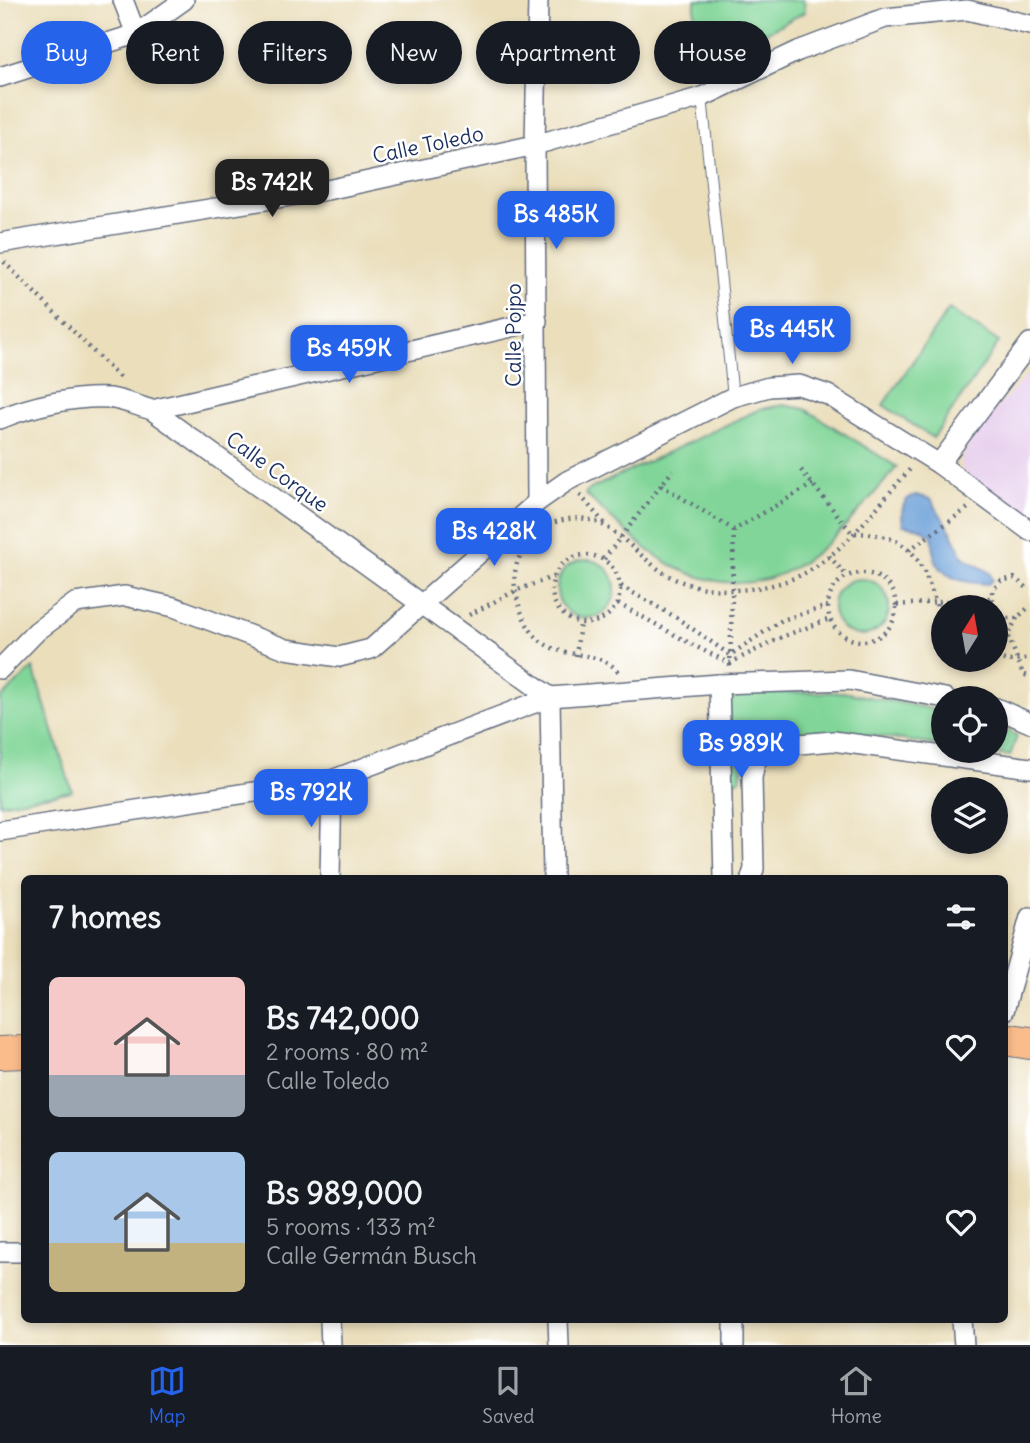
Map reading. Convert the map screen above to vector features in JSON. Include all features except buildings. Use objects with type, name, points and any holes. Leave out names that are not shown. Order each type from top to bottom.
[{"type":"main road","points":[[0,1035],[21,1035]]},
{"type":"main road","points":[[1008,1040],[1030,1043]]},
{"type":"main road","points":[[0,1053],[21,1052]]},
{"type":"street","points":[[123,0],[131,21]]},
{"type":"street","points":[[154,21],[184,0]]},
{"type":"street","name":"Calle Pojpo","points":[[537,502],[535,145],[538,0]]},
{"type":"street","name":"Calle Toledo","points":[[0,243],[327,190],[535,145],[702,97],[798,51],[885,18],[967,10],[1030,25]]},
{"type":"street","points":[[0,77],[126,37]]},
{"type":"street","points":[[0,419],[15,413],[71,401],[109,398],[152,410],[537,321]]},
{"type":"street","points":[[931,459],[1030,343]]},
{"type":"street","points":[[4,664],[37,631],[75,603],[125,596],[174,607],[286,649],[339,657],[371,649],[537,502],[567,481],[733,397],[769,387],[799,385],[828,396],[931,459],[1030,531]]},
{"type":"street","name":"Calle Corque","points":[[152,410],[551,697]]},
{"type":"street","points":[[0,831],[332,780],[551,697],[724,684],[849,680],[931,695]]},
{"type":"street","points":[[724,684],[724,875]]},
{"type":"street","points":[[551,697],[553,875]]},
{"type":"street","points":[[1008,713],[1030,723]]},
{"type":"street","points":[[752,875],[752,778],[755,763],[766,747],[833,741],[1030,768]]},
{"type":"street","points":[[330,875],[332,780]]},
{"type":"street","points":[[1008,997],[1030,917]]},
{"type":"street","points":[[0,1252],[21,1251]]},
{"type":"street","points":[[330,1323],[331,1345]]},
{"type":"street","points":[[558,1323],[559,1345]]},
{"type":"street","points":[[734,1323],[734,1345]]},
{"type":"street","points":[[962,1323],[964,1345]]},
{"type":"lane","points":[[702,97],[733,397]]},
{"type":"path","points":[[0,257],[123,382]]},
{"type":"path","points":[[567,481],[605,524],[663,573],[694,585],[732,589],[785,581],[806,572],[829,556],[931,459]]},
{"type":"path","points":[[604,559],[673,470]]},
{"type":"path","points":[[801,470],[852,533]]},
{"type":"path","points":[[734,530],[813,484]]},
{"type":"path","points":[[662,485],[734,530]]},
{"type":"path","points":[[605,524],[587,518],[562,519],[542,528],[528,542],[518,559],[513,580],[525,624],[541,641],[558,652],[614,666],[622,676],[622,692]]},
{"type":"path","points":[[909,550],[953,519]]},
{"type":"path","points":[[724,684],[730,663],[734,530]]},
{"type":"path","points":[[852,533],[877,533],[909,550],[927,572],[934,595]]},
{"type":"path","points":[[450,624],[515,591],[554,576],[566,561],[585,554],[604,559],[618,575],[621,586],[618,604],[602,619],[580,623],[571,620],[556,606],[552,596],[554,576]]},
{"type":"path","points":[[829,556],[847,576]]},
{"type":"path","points":[[866,573],[884,580],[895,595],[897,605],[896,615],[887,632],[870,640],[860,641],[842,635],[830,619],[828,606],[833,588],[847,576],[866,573]]},
{"type":"path","points":[[992,595],[996,585],[1007,578],[1021,580],[1030,590]]},
{"type":"path","points":[[621,586],[677,618],[730,655]]},
{"type":"path","points":[[897,605],[931,603]]},
{"type":"path","points":[[618,604],[668,629],[694,648],[730,663],[784,636],[830,619]]},
{"type":"path","points":[[730,655],[782,620],[828,606]]},
{"type":"path","points":[[1030,606],[1017,618],[1008,635],[1023,674],[1030,677]]},
{"type":"path","points":[[1008,618],[1017,618]]},
{"type":"path","points":[[576,656],[580,623]]},
{"type":"path","points":[[1008,659],[1030,658]]},
{"type":"shaded area","points":[[1030,371],[1030,523],[962,471],[961,461],[972,436]]},
{"type":"green space","points":[[695,0],[804,0],[805,12],[771,30],[771,21],[695,21]]},
{"type":"green space","points":[[949,309],[999,342],[933,438],[883,405]]},
{"type":"green space","points":[[784,405],[805,409],[897,467],[828,542],[804,562],[776,576],[747,583],[714,581],[677,568],[640,544],[585,494],[592,488],[760,409]]},
{"type":"green space","points":[[586,560],[602,565],[610,573],[615,589],[610,605],[602,613],[586,618],[570,613],[562,605],[557,589],[562,573],[570,565]]},
{"type":"green space","points":[[861,579],[872,581],[881,587],[887,596],[887,618],[881,627],[872,633],[861,635],[850,633],[841,627],[835,618],[833,607],[835,596],[841,587],[850,581]]},
{"type":"green space","points":[[33,668],[72,791],[0,804],[0,699]]},
{"type":"green space","points":[[843,692],[931,709],[931,744],[863,734],[763,736],[745,755],[740,780],[729,783],[729,702],[743,693]]},
{"type":"green space","points":[[1008,730],[1017,736],[1008,756]]},
{"type":"water","points":[[916,495],[931,499],[952,533],[962,556],[990,573],[992,580],[988,584],[957,579],[944,572],[935,559],[932,536],[920,528],[903,525],[902,511],[905,503]]}]
